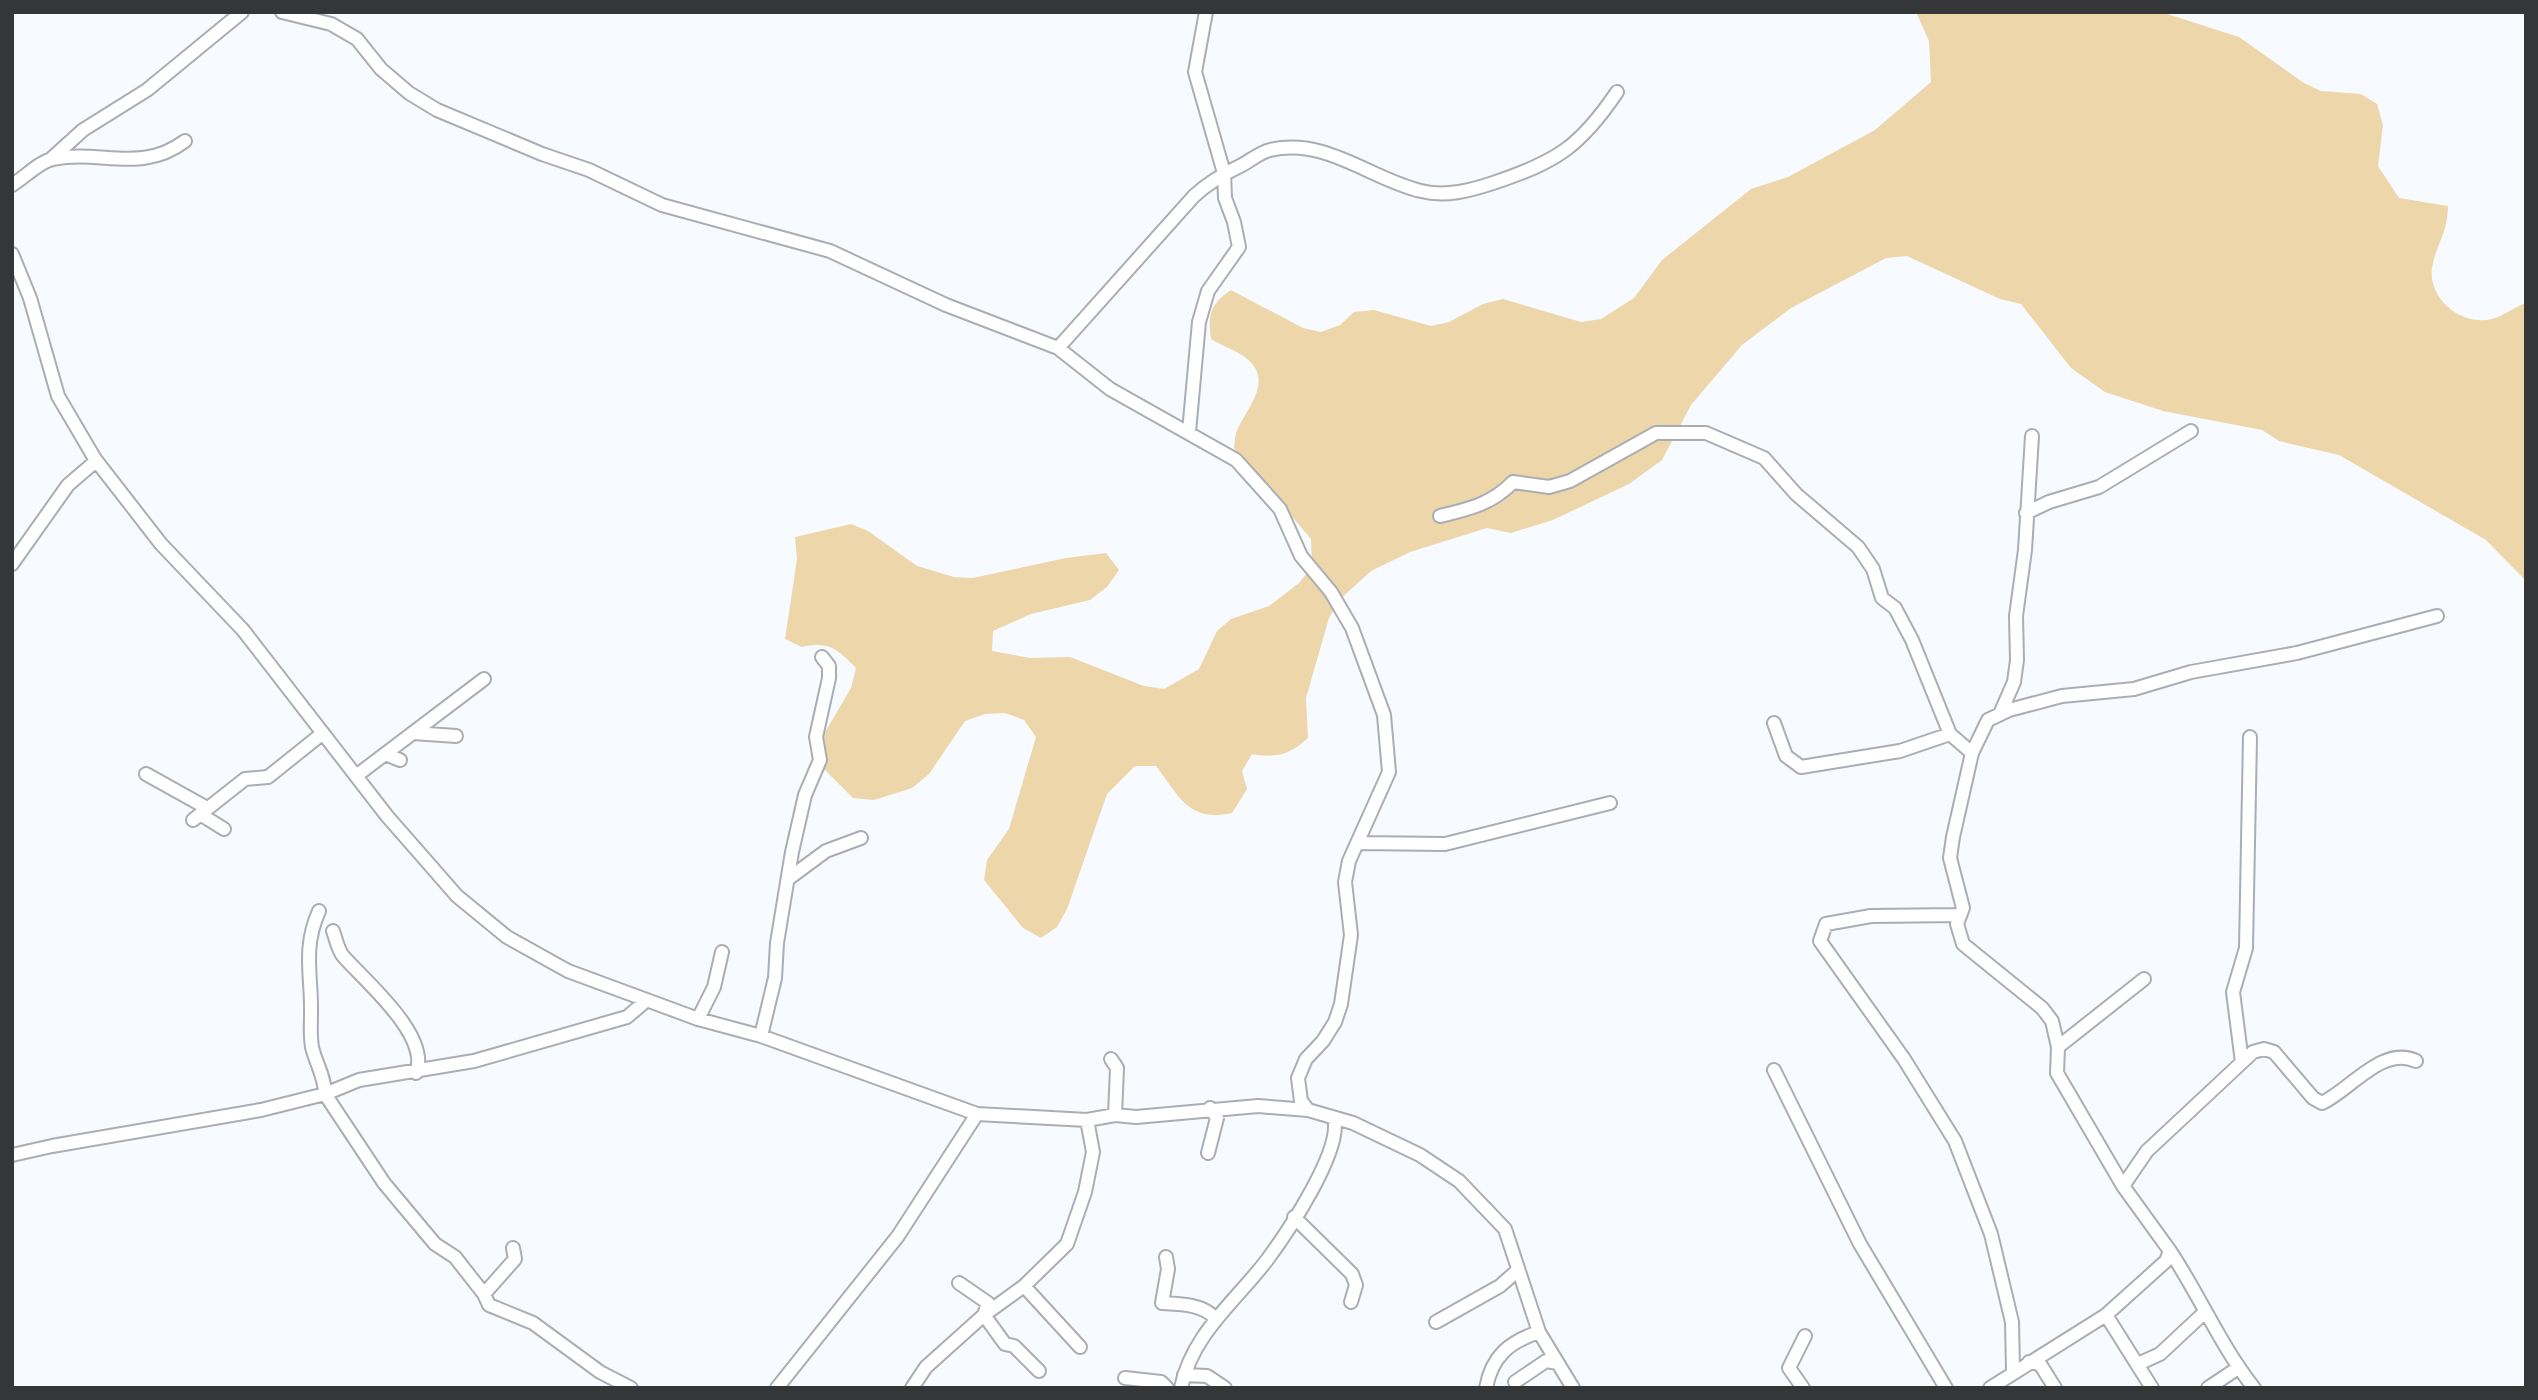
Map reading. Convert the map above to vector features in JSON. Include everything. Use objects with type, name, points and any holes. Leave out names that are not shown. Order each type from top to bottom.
[{"type":"street","points":[[12,185],[51,159],[83,130],[148,90],[242,12]]},
{"type":"street","points":[[282,12],[331,24],[357,39],[390,77],[409,93],[438,110],[542,154],[589,170],[662,205],[830,251],[946,305],[1058,348],[1110,389],[1236,460],[1280,509],[1301,556],[1331,592],[1357,641],[1384,715],[1389,772],[1349,861],[1345,881],[1351,934],[1341,1004],[1335,1022],[1323,1041],[1306,1059],[1298,1078],[1297,1090],[1308,1110]]},
{"type":"street","points":[[1189,432],[1199,321],[1208,291],[1239,247],[1234,222],[1224,198],[1224,173],[1195,72],[1206,12]]},
{"type":"street","points":[[1058,348],[1165,225],[1214,177],[1268,150],[1296,147],[1338,156],[1418,191],[1440,195],[1459,192],[1527,173],[1552,161],[1575,144],[1600,117],[1617,92]]},
{"type":"street","points":[[51,159],[147,159],[174,149],[185,141]]},
{"type":"street","points":[[12,254],[30,298],[58,396],[96,461],[161,544],[243,630],[356,776],[457,896],[507,937],[568,971],[698,1019],[761,1036],[977,1114],[1087,1120],[1115,1115],[1136,1117],[1210,1108],[1258,1106],[1308,1110],[1353,1123],[1420,1156],[1459,1181],[1505,1229],[1539,1332],[1573,1388]]},
{"type":"street","points":[[2026,513],[2049,502],[2099,487],[2191,431]]},
{"type":"street","points":[[1440,516],[1480,507],[1502,494],[1513,482],[1549,487],[1570,481],[1656,433],[1706,433],[1764,458],[1796,494],[1858,547],[1873,569],[1882,598],[1895,608],[1912,640],[1950,734],[1972,753]]},
{"type":"street","points":[[2000,715],[2014,682],[2016,616],[2023,579],[2032,436]]},
{"type":"street","points":[[12,564],[68,485],[96,461]]},
{"type":"street","points":[[2254,1388],[2238,1368],[2205,1312],[2195,1288],[2123,1186],[2057,1073],[2058,1047],[2052,1021],[2042,1008],[1963,944],[1957,924],[1963,908],[1950,858],[1972,753],[1988,720],[2062,696],[2134,689],[2191,672],[2297,653],[2437,616]]},
{"type":"street","points":[[761,1036],[775,978],[776,943],[805,795],[820,760],[816,737],[829,678],[829,666],[822,657]]},
{"type":"street","points":[[356,776],[484,679]]},
{"type":"street","points":[[1774,723],[1786,756],[1801,767],[1900,751],[1950,734]]},
{"type":"street","points":[[200,814],[245,779],[268,777],[323,733]]},
{"type":"street","points":[[413,733],[456,736]]},
{"type":"street","points":[[2242,1062],[2233,992],[2246,948],[2250,737]]},
{"type":"street","points":[[385,754],[400,760]]},
{"type":"street","points":[[146,774],[224,830]]},
{"type":"street","points":[[1358,843],[1445,844],[1610,803]]},
{"type":"street","points":[[788,880],[795,871],[826,850],[861,838]]},
{"type":"street","points":[[319,911],[314,922],[307,969],[311,1015],[309,1027],[316,1061],[325,1082],[325,1094],[384,1183],[435,1244],[455,1257],[484,1294],[489,1305],[533,1323],[600,1373],[631,1388]]},
{"type":"street","points":[[1961,915],[1845,919],[1826,924],[1820,941],[1905,1059],[1955,1141],[1991,1234],[2012,1322],[2013,1370]]},
{"type":"street","points":[[333,931],[341,954],[370,981],[413,1039],[420,1062],[416,1073]]},
{"type":"street","points":[[698,1019],[714,987],[722,952]]},
{"type":"street","points":[[2058,1047],[2144,979]]},
{"type":"street","points":[[12,1155],[120,1133],[261,1110],[325,1094],[359,1080],[416,1073],[496,1056],[627,1017],[647,1000]]},
{"type":"street","points":[[2123,1186],[2147,1151],[2253,1052],[2264,1049],[2274,1052],[2313,1098],[2322,1103],[2379,1064],[2393,1058],[2416,1061]]},
{"type":"street","points":[[1111,1059],[1116,1069],[1115,1115]]},
{"type":"street","points":[[1774,1070],[1860,1244],[1946,1388]]},
{"type":"street","points":[[1208,1153],[1217,1118],[1210,1108]]},
{"type":"street","points":[[777,1388],[898,1236],[977,1114]]},
{"type":"street","points":[[1182,1381],[1191,1356],[1215,1318],[1267,1260],[1294,1217],[1329,1152],[1336,1127],[1334,1118]]},
{"type":"street","points":[[912,1388],[926,1367],[985,1315],[1024,1286],[1067,1244],[1085,1192],[1093,1152],[1087,1120]]},
{"type":"street","points":[[1294,1217],[1352,1274],[1356,1285],[1350,1302]]},
{"type":"street","points":[[484,1294],[515,1259],[513,1248]]},
{"type":"street","points":[[1990,1388],[2013,1370],[2106,1315],[2166,1261],[2170,1251]]},
{"type":"street","points":[[1166,1257],[1168,1269],[1162,1303],[1187,1304],[1209,1312],[1215,1318]]},
{"type":"street","points":[[1436,1322],[1500,1286],[1518,1270]]},
{"type":"street","points":[[959,1283],[988,1303],[985,1315],[1005,1344],[1014,1346],[1039,1371]]},
{"type":"street","points":[[1024,1286],[1080,1347]]},
{"type":"street","points":[[2138,1364],[2160,1354],[2205,1312]]},
{"type":"street","points":[[2106,1315],[2152,1388]]},
{"type":"street","points":[[1486,1388],[1490,1367],[1497,1357],[1515,1340],[1539,1332]]},
{"type":"street","points":[[1803,1388],[1789,1368],[1805,1336]]},
{"type":"street","points":[[1515,1382],[1546,1361],[1558,1363]]},
{"type":"street","points":[[2029,1362],[2040,1364],[2055,1388]]},
{"type":"street","points":[[2208,1388],[2238,1368]]},
{"type":"street","points":[[1182,1381],[1206,1376],[1225,1388]]},
{"type":"street","points":[[1125,1378],[1161,1382],[1167,1388]]},
{"type":"shaded area","points":[[1916,12],[2161,12],[2239,37],[2304,83],[2321,91],[2361,94],[2377,104],[2383,125],[2378,166],[2399,198],[2448,206],[2446,223],[2433,263],[2434,287],[2440,297],[2457,313],[2480,320],[2496,318],[2526,303],[2526,581],[2486,540],[2339,455],[2279,441],[2262,430],[2163,411],[2105,392],[2071,368],[2021,304],[2000,299],[1907,256],[1886,258],[1791,308],[1742,345],[1691,405],[1662,460],[1629,484],[1553,520],[1511,533],[1487,528],[1410,552],[1371,571],[1339,600],[1329,618],[1306,698],[1308,738],[1282,754],[1252,754],[1242,771],[1247,789],[1232,813],[1217,815],[1195,810],[1179,797],[1156,766],[1135,766],[1107,794],[1067,909],[1057,927],[1041,938],[1023,928],[984,880],[987,860],[1009,829],[1036,737],[1024,720],[1005,713],[985,714],[965,721],[929,774],[912,788],[874,800],[853,798],[811,756],[851,688],[856,668],[832,648],[820,645],[802,647],[785,639],[797,559],[795,537],[851,524],[868,531],[917,566],[954,577],[973,578],[1066,558],[1106,553],[1119,570],[1107,587],[1090,600],[1031,614],[993,631],[992,651],[1030,658],[1070,657],[1144,686],[1164,689],[1199,669],[1217,631],[1231,619],[1269,606],[1299,583],[1312,567],[1311,539],[1234,448],[1237,431],[1259,383],[1254,366],[1246,358],[1211,339],[1210,316],[1224,295],[1231,290],[1303,328],[1321,332],[1340,325],[1354,312],[1374,310],[1431,326],[1449,322],[1483,304],[1503,299],[1581,322],[1601,319],[1634,298],[1662,260],[1751,189],[1788,177],[1875,130],[1931,82],[1929,41]]}]
